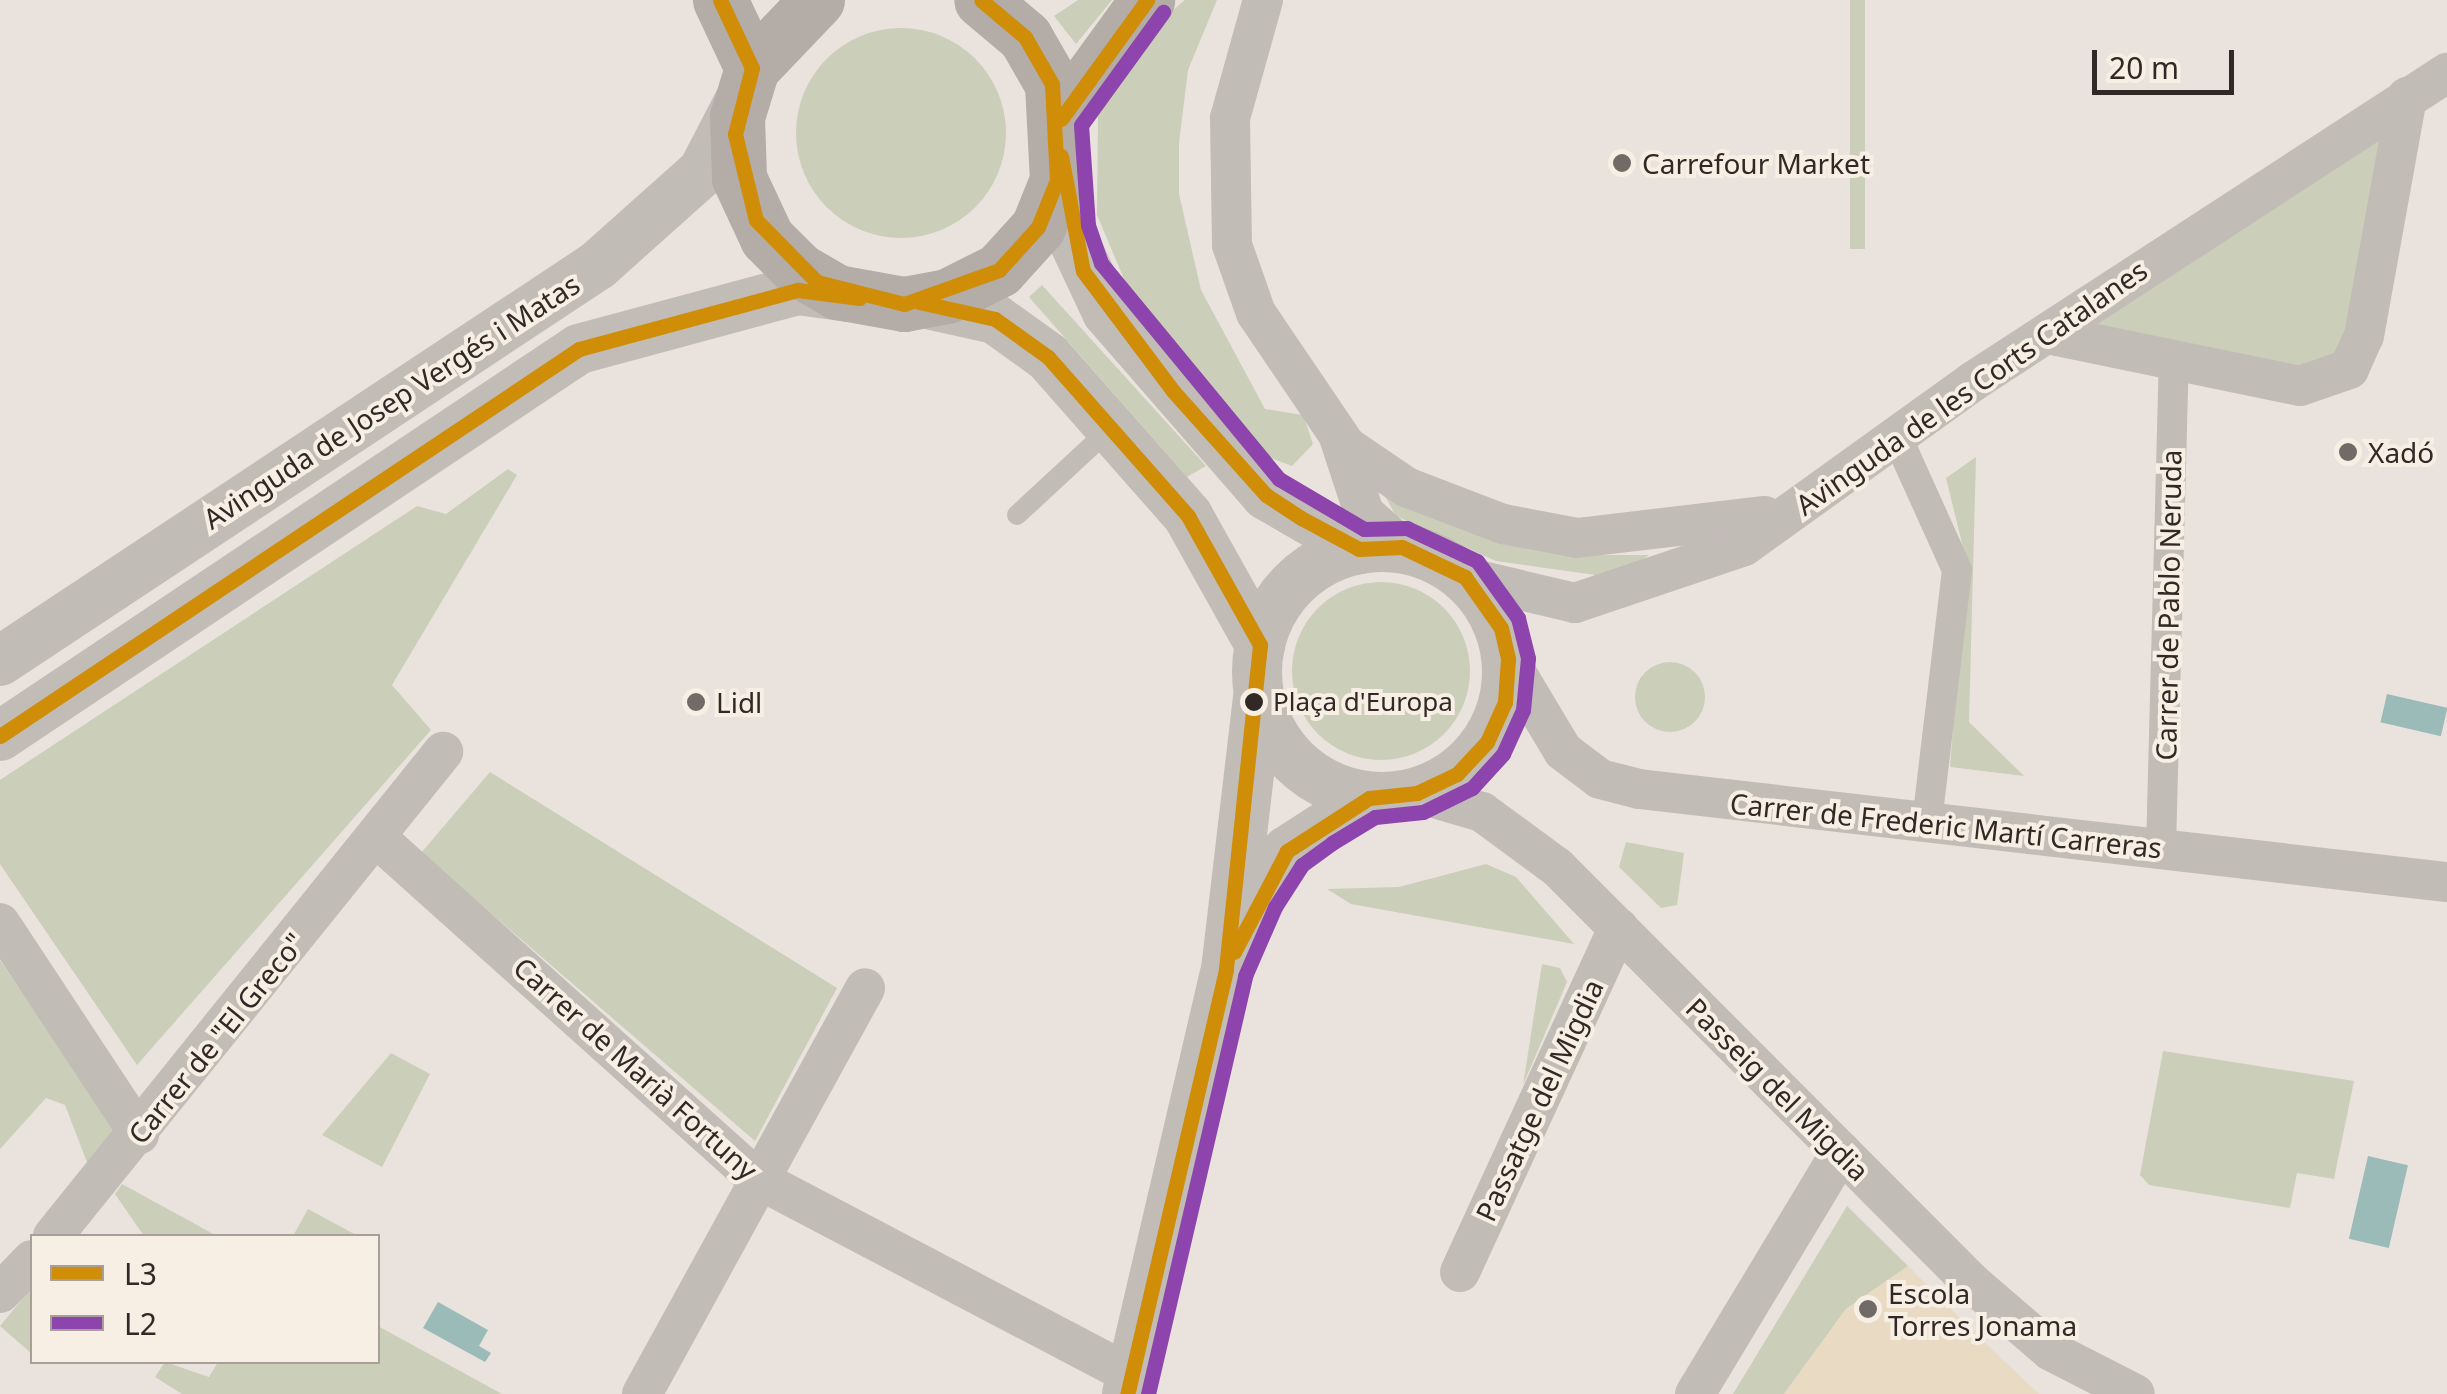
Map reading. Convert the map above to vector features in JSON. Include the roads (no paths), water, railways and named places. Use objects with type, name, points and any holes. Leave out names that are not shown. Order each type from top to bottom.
[{"type":"main road","points":[[720,0],[746,84],[736,156],[756,220],[799,270],[858,298],[919,302],[974,285],[1020,250],[1050,205],[1061,137],[1148,0]]},
{"type":"main road","points":[[746,84],[816,0]]},
{"type":"main road","points":[[985,1],[1036,52],[1061,137]]},
{"type":"street","points":[[1263,0],[1230,118],[1232,245],[1256,313],[1339,437],[1380,548]]},
{"type":"street","name":"Avinguda de les Corts Catalanes","points":[[1465,576],[1575,602],[1634,589],[1744,546],[1814,493],[2047,334],[2447,73]]},
{"type":"street","name":"Avinguda de Josep Vergés i Matas","points":[[0,661],[611,255],[703,171],[746,84]]},
{"type":"street","points":[[2047,334],[2300,386],[2349,368],[2364,336],[2407,97]]},
{"type":"street","points":[[1061,137],[1068,229],[1107,312],[1266,495],[1380,548],[1465,576],[1501,628],[1508,659],[1505,702],[1488,742],[1457,774],[1418,793],[1368,798],[1286,851],[1226,970]]},
{"type":"street","points":[[0,736],[579,349],[798,290],[858,298]]},
{"type":"street","points":[[919,302],[995,319],[1048,357],[1113,427],[1206,542],[1260,646]]},
{"type":"street","name":"Carrer de Pablo Neruda","points":[[2161,849],[2174,360]]},
{"type":"street","points":[[1339,437],[1406,487],[1503,524],[1577,538],[1753,522],[1814,493]]},
{"type":"street","points":[[1897,437],[1958,570],[1928,822]]},
{"type":"street","points":[[1129,1384],[1226,970],[1258,698],[1260,646],[1282,594],[1309,569],[1380,548]]},
{"type":"street","name":"Carrer de Frederic Martí Carreras","points":[[1508,659],[1563,751],[1600,779],[1928,822],[2447,882]]},
{"type":"street","points":[[1258,698],[1297,766],[1368,798]]},
{"type":"street","name":"Carrer de \"El Greco\"","points":[[56,1234],[378,838],[443,752]]},
{"type":"street","name":"Passeig del Migdia","points":[[1418,793],[1482,812],[1618,928],[1841,1152],[2051,1350],[2135,1394]]},
{"type":"street","name":"Carrer de Marià Fortuny","points":[[378,838],[756,1178],[1129,1384]]},
{"type":"street","points":[[0,923],[139,1134]]},
{"type":"street","name":"Passatge del Migdia","points":[[1460,1272],[1618,928]]},
{"type":"street","points":[[642,1394],[756,1178],[865,988]]},
{"type":"street","points":[[1695,1394],[1841,1152]]},
{"type":"street","points":[[0,1293],[30,1262]]},
{"type":"lane","points":[[1017,515],[1113,427]]},
{"type":"water","points":[[2387,694],[2447,708],[2441,736],[2380,722]]},
{"type":"water","points":[[2368,1156],[2408,1165],[2389,1248],[2349,1239]]},
{"type":"water","points":[[438,1302],[488,1330],[479,1346],[491,1353],[485,1362],[423,1328]]},
{"type":"place","name":"Carrefour Market","points":[[1622,163]]},
{"type":"place","name":"Xadó","points":[[2348,452]]},
{"type":"place","name":"Lidl","points":[[696,702]]},
{"type":"place","name":"Plaça d'Europa","points":[[1254,702]]},
{"type":"place","name":"Escola Torres Jonama","points":[[1868,1309]]}]
